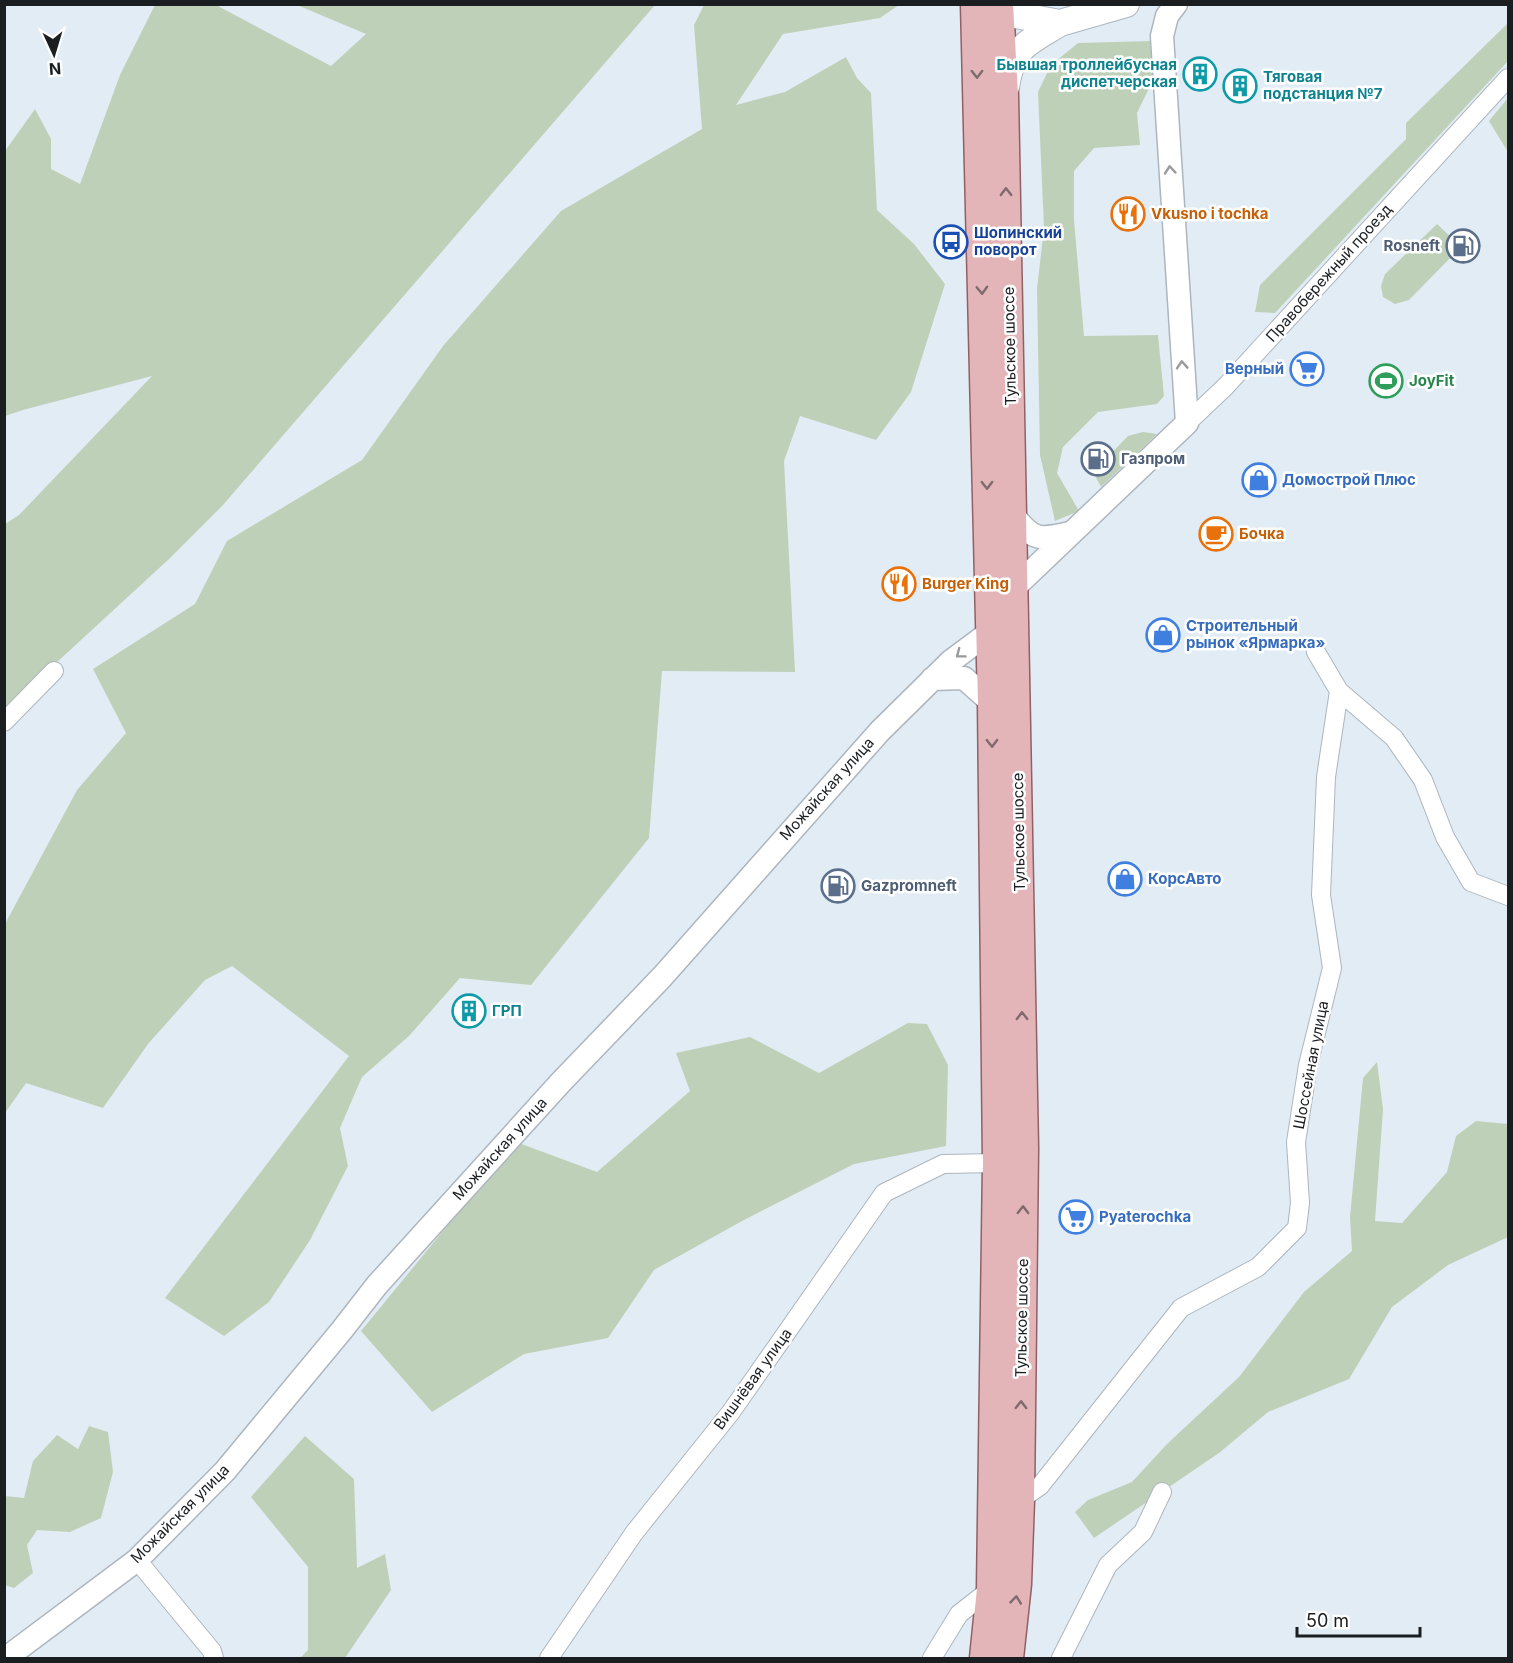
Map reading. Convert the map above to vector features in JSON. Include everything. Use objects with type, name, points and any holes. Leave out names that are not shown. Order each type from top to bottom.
[{"type":"main road","points":[[1004,95],[1008,71],[1019,48],[1060,23],[1126,4]]},
{"type":"main road","points":[[992,8],[1060,23]]},
{"type":"main road","name":"Тульское шоссе","points":[[992,8],[1004,95],[1014,516],[1024,1148],[1020,1500],[1017,1584],[1010,1659]]},
{"type":"main road","name":"Тульское шоссе","points":[[984,1659],[991,1589],[997,1163],[990,632],[992,8]]},
{"type":"street","points":[[1176,4],[1167,16],[1162,36],[1187,423]]},
{"type":"street","name":"Правобережный проезд","points":[[1015,587],[1225,387],[1509,78]]},
{"type":"street","points":[[1014,516],[1025,531],[1035,537],[1052,537],[1070,533]]},
{"type":"street","name":"Можайская улица","points":[[6,1659],[137,1560],[225,1471],[376,1286],[561,1082],[662,977],[880,731],[951,661],[990,632]]},
{"type":"street","points":[[1316,652],[1339,690],[1394,738],[1423,780],[1445,837],[1471,882],[1509,896]]},
{"type":"street","points":[[4,722],[54,671]]},
{"type":"street","points":[[932,679],[964,678],[992,703]]},
{"type":"street","name":"Шоссейная улица","points":[[1020,1500],[1040,1486],[1181,1308],[1258,1267],[1298,1228],[1300,1203],[1296,1142],[1308,1065],[1332,968],[1321,895],[1326,777],[1339,690]]},
{"type":"street","name":"Вишнёвая улица","points":[[549,1659],[634,1533],[731,1412],[884,1193],[943,1164],[997,1163]]},
{"type":"street","points":[[1061,1659],[1108,1565],[1143,1532],[1162,1492]]},
{"type":"street","points":[[137,1560],[212,1651],[214,1659]]},
{"type":"street","points":[[932,1659],[959,1614],[991,1589]]},
{"type":"green space","points":[[155,5],[216,5],[331,66],[366,34],[297,5],[655,5],[223,505],[169,559],[5,710],[5,524],[19,515],[152,376],[5,416],[5,151],[35,109],[51,139],[51,169],[80,184],[120,75]]},
{"type":"green space","points":[[704,5],[899,5],[880,18],[783,34],[736,105],[785,92],[846,57],[857,78],[871,93],[877,210],[914,244],[945,284],[911,392],[876,440],[800,416],[784,461],[795,672],[662,671],[649,838],[531,985],[460,978],[409,1036],[362,1077],[340,1128],[348,1166],[310,1240],[269,1302],[224,1336],[165,1298],[349,1056],[232,966],[205,980],[148,1044],[103,1108],[26,1083],[5,1113],[5,924],[77,790],[126,733],[93,669],[195,604],[227,541],[362,460],[443,346],[561,211],[702,129],[694,25]]},
{"type":"green space","points":[[1508,23],[1508,61],[1275,313],[1255,312],[1260,285],[1406,139],[1406,123]]},
{"type":"green space","points":[[1150,41],[1154,78],[1137,113],[1140,145],[1094,148],[1074,171],[1074,220],[1084,336],[1158,335],[1164,396],[1157,404],[1098,412],[1063,447],[1057,473],[1079,511],[1055,521],[1040,455],[1037,289],[1044,228],[1038,92],[1051,65],[1078,43]]},
{"type":"green space","points":[[1508,98],[1508,152],[1489,121]]},
{"type":"green space","points":[[1437,224],[1455,241],[1457,251],[1409,300],[1395,304],[1383,297],[1381,286],[1385,274]]},
{"type":"green space","points":[[1143,432],[1157,434],[1101,487],[1093,472],[1128,436]]},
{"type":"green space","points":[[908,1023],[927,1024],[948,1065],[946,1146],[854,1164],[742,1221],[654,1270],[608,1338],[524,1354],[432,1412],[361,1331],[516,1142],[597,1172],[690,1091],[676,1053],[750,1037],[819,1073]]},
{"type":"green space","points":[[1377,1062],[1383,1109],[1375,1221],[1402,1223],[1447,1172],[1456,1136],[1476,1121],[1508,1124],[1508,1237],[1448,1265],[1392,1307],[1349,1379],[1268,1412],[1219,1453],[1094,1538],[1075,1512],[1088,1500],[1132,1482],[1167,1444],[1239,1377],[1304,1292],[1352,1251],[1350,1217],[1363,1078]]},
{"type":"green space","points":[[89,1426],[108,1432],[113,1472],[101,1518],[70,1532],[37,1530],[27,1545],[33,1573],[14,1588],[5,1585],[5,1496],[24,1498],[33,1461],[57,1435],[78,1449]]},
{"type":"green space","points":[[305,1436],[354,1479],[357,1568],[385,1554],[391,1590],[345,1658],[300,1658],[308,1650],[308,1567],[251,1497]]},
{"type":"place","name":"Бывшая троллейбусная диспетчерская","points":[[1200,74]]},
{"type":"place","name":"Тяговая подстанция №7","points":[[1240,86]]},
{"type":"place","name":"Vkusno i tochka","points":[[1128,214]]},
{"type":"place","name":"Шопинский поворот","points":[[951,242]]},
{"type":"place","name":"Rosneft","points":[[1463,246]]},
{"type":"place","name":"Верный","points":[[1307,369]]},
{"type":"place","name":"JoyFit","points":[[1386,381]]},
{"type":"place","name":"Газпром","points":[[1098,459]]},
{"type":"place","name":"Домострой Плюс","points":[[1259,480]]},
{"type":"place","name":"Бочка","points":[[1216,534]]},
{"type":"place","name":"Burger King","points":[[899,584]]},
{"type":"place","name":"Строительный рынок «Ярмарка»","points":[[1163,635]]},
{"type":"place","name":"КорсАвто","points":[[1125,879]]},
{"type":"place","name":"Gazpromneft","points":[[838,886]]},
{"type":"place","name":"ГРП","points":[[469,1011]]},
{"type":"place","name":"Pyaterochka","points":[[1076,1217]]}]
